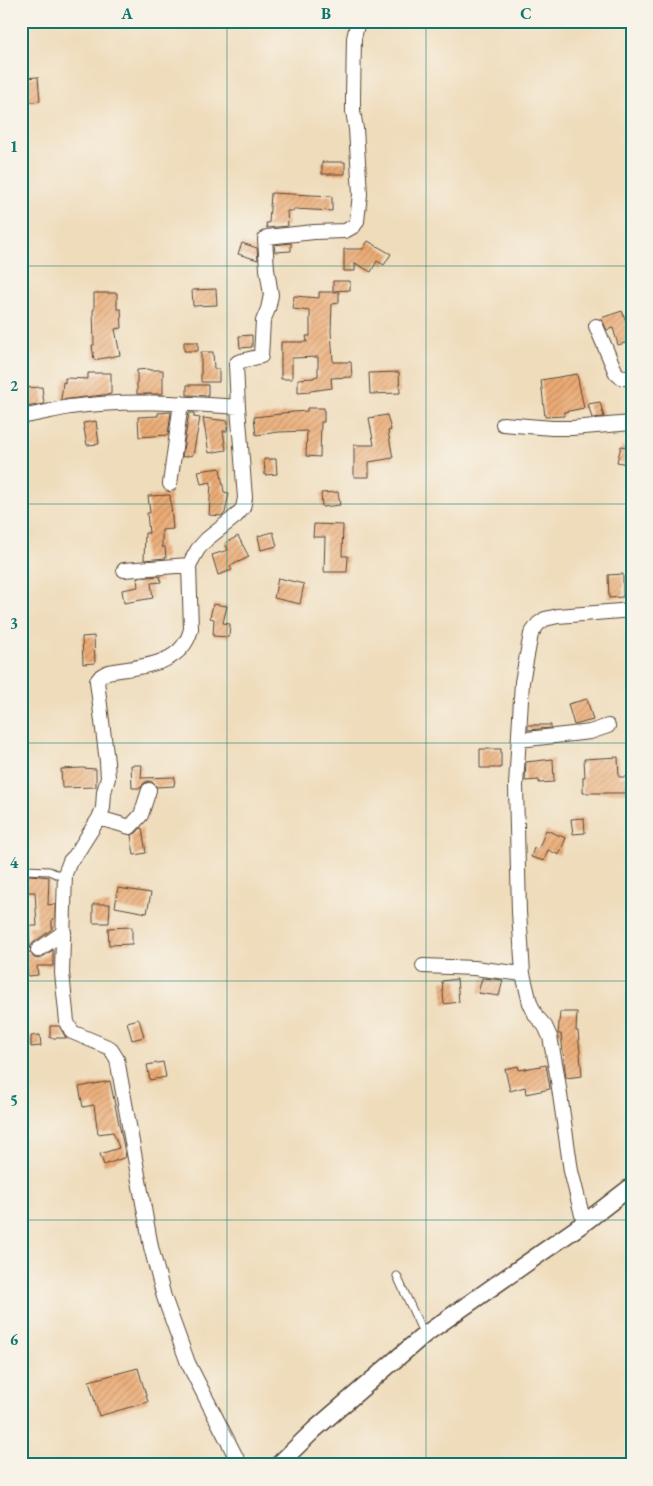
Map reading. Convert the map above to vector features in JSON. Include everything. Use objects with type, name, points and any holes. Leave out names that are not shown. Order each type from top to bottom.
[{"type":"street","points":[[240,1465],[188,1363],[164,1297],[151,1247],[117,1059],[110,1048],[72,1032],[67,1022],[62,973],[65,874],[70,861],[100,818],[108,778],[97,681],[108,672],[161,662],[173,656],[182,648],[189,639],[191,629],[189,564],[198,549],[243,508],[245,498],[236,364],[261,356],[263,321],[271,295],[265,239],[267,237],[314,232],[345,231],[354,226],[357,221],[360,194],[353,97],[354,38],[358,21]]},
{"type":"street","points":[[596,326],[616,373],[622,378],[632,378]]},
{"type":"street","points":[[21,417],[71,407],[111,403],[181,403],[238,407]]},
{"type":"street","points":[[170,484],[181,403]]},
{"type":"street","points":[[503,424],[572,428],[632,423]]},
{"type":"street","points":[[124,570],[189,564]]},
{"type":"street","points":[[584,1223],[571,1171],[550,1037],[530,1003],[523,974],[516,786],[522,682],[531,634],[538,624],[545,619],[558,616],[632,610]]},
{"type":"street","points":[[519,740],[590,732],[608,726]]},
{"type":"street","points":[[100,818],[130,826],[141,815],[149,790]]},
{"type":"street","points":[[38,950],[64,932]]},
{"type":"street","points":[[423,966],[474,968],[523,974]]},
{"type":"street","points":[[278,1465],[321,1424],[424,1335],[584,1223],[632,1186]]},
{"type":"lane","points":[[24,870],[65,874]]},
{"type":"lane","points":[[397,1276],[424,1335]]},
{"type":"building","points":[[38,77],[40,101],[21,103],[21,78]]},
{"type":"building","points":[[322,162],[345,162],[345,174],[322,174]]},
{"type":"building","points":[[271,193],[332,196],[332,211],[294,209],[293,211],[287,211],[288,226],[267,228],[266,223],[269,223]]},
{"type":"building","points":[[368,241],[391,254],[384,265],[377,261],[371,272],[355,263],[355,271],[344,271],[344,249],[363,249]]},
{"type":"building","points":[[242,243],[257,248],[258,260],[238,254]]},
{"type":"building","points":[[291,243],[291,251],[275,252],[274,245]]},
{"type":"building","points":[[333,281],[350,281],[350,290],[333,291]]},
{"type":"building","points":[[216,289],[217,305],[193,306],[192,290]]},
{"type":"building","points":[[319,292],[339,292],[339,303],[332,304],[333,362],[351,362],[352,377],[331,378],[332,388],[298,393],[298,379],[318,376],[318,357],[292,358],[292,379],[281,379],[281,342],[307,342],[306,336],[310,336],[310,311],[293,309],[294,296],[319,298]]},
{"type":"building","points":[[94,293],[117,293],[117,309],[121,309],[122,328],[115,329],[120,355],[94,360],[92,345],[94,345]]},
{"type":"building","points":[[622,311],[629,329],[632,329],[632,341],[618,345],[613,328],[607,330],[601,318]]},
{"type":"building","points":[[252,335],[252,347],[240,348],[239,336]]},
{"type":"building","points":[[184,342],[198,342],[198,351],[184,351]]},
{"type":"building","points":[[201,352],[213,352],[214,369],[219,369],[219,382],[201,382]]},
{"type":"building","points":[[137,370],[163,370],[163,394],[137,394]]},
{"type":"building","points":[[399,372],[400,393],[370,394],[369,373]]},
{"type":"building","points":[[88,373],[111,373],[111,394],[61,400],[65,378],[88,379]]},
{"type":"building","points":[[577,374],[584,408],[564,412],[564,416],[545,417],[541,380]]},
{"type":"building","points":[[187,385],[208,385],[208,396],[187,395]]},
{"type":"building","points":[[42,387],[44,404],[25,407],[24,388]]},
{"type":"building","points":[[600,402],[604,417],[592,418],[588,404]]},
{"type":"building","points":[[307,408],[324,408],[324,422],[321,422],[320,457],[306,456],[307,431],[256,435],[254,417],[307,411]]},
{"type":"building","points":[[171,412],[168,435],[139,437],[138,417],[158,416],[158,413]]},
{"type":"building","points":[[189,413],[194,413],[194,417],[200,418],[193,455],[182,457]]},
{"type":"building","points":[[387,415],[391,430],[388,431],[393,458],[369,462],[369,477],[354,477],[354,445],[374,445],[369,418]]},
{"type":"building","points":[[203,418],[228,421],[227,431],[223,431],[226,450],[209,453]]},
{"type":"building","points":[[96,421],[99,444],[87,445],[83,423]]},
{"type":"building","points":[[621,446],[632,448],[632,465],[617,462]]},
{"type":"building","points":[[264,459],[276,459],[277,474],[265,475]]},
{"type":"building","points":[[220,468],[224,492],[229,493],[225,513],[222,516],[209,515],[211,482],[201,484],[198,471]]},
{"type":"building","points":[[338,492],[340,505],[322,507],[321,493]]},
{"type":"building","points":[[170,495],[173,529],[162,530],[162,547],[165,547],[166,558],[144,560],[145,533],[149,533],[147,513],[150,513],[148,496]]},
{"type":"building","points":[[314,524],[343,525],[342,556],[348,556],[347,572],[324,572],[325,537],[313,537]]},
{"type":"building","points":[[273,532],[277,546],[261,550],[258,536]]},
{"type":"building","points":[[238,536],[249,557],[230,566],[232,570],[218,575],[212,555],[228,550],[225,543]]},
{"type":"building","points":[[623,574],[623,597],[609,598],[608,575]]},
{"type":"building","points":[[160,576],[161,582],[151,583],[153,598],[124,603],[122,590],[138,587],[137,578]]},
{"type":"building","points":[[278,578],[304,584],[300,604],[274,598]]},
{"type":"building","points":[[213,604],[227,606],[223,623],[230,624],[229,637],[213,636],[214,619],[210,618]]},
{"type":"building","points":[[94,636],[95,663],[83,664],[82,637]]},
{"type":"building","points":[[587,699],[593,720],[574,725],[568,704]]},
{"type":"building","points":[[528,725],[551,725],[551,728],[528,730]]},
{"type":"building","points":[[480,749],[501,749],[501,768],[480,768]]},
{"type":"building","points":[[618,757],[619,777],[629,777],[629,793],[583,793],[583,777],[585,777],[584,759]]},
{"type":"building","points":[[553,759],[554,782],[539,783],[539,780],[525,781],[526,762]]},
{"type":"building","points":[[131,765],[142,765],[141,778],[175,777],[174,786],[157,787],[148,781],[141,788],[132,788]]},
{"type":"building","points":[[61,769],[96,769],[96,787],[62,788]]},
{"type":"building","points":[[584,818],[585,833],[573,834],[571,819]]},
{"type":"building","points":[[141,828],[146,853],[134,855],[131,835]]},
{"type":"building","points":[[546,830],[566,838],[559,855],[548,850],[544,861],[531,857],[534,848],[538,850]]},
{"type":"building","points":[[21,874],[49,877],[48,905],[55,904],[55,918],[52,919],[52,929],[33,943],[30,949],[29,926],[37,926],[35,892],[21,892]]},
{"type":"building","points":[[118,888],[151,893],[147,913],[115,907]]},
{"type":"building","points":[[93,904],[110,904],[109,923],[93,923]]},
{"type":"building","points":[[132,927],[132,944],[109,945],[108,928]]},
{"type":"building","points":[[53,950],[53,966],[37,966],[38,975],[28,976],[25,953],[30,952],[34,958],[39,959]]},
{"type":"building","points":[[482,978],[503,980],[499,996],[478,993]]},
{"type":"building","points":[[457,979],[459,1002],[444,1004],[442,981]]},
{"type":"building","points":[[560,1012],[577,1012],[576,1031],[578,1031],[582,1076],[566,1078],[561,1034],[558,1034]]},
{"type":"building","points":[[139,1019],[144,1037],[132,1040],[127,1022]]},
{"type":"building","points":[[50,1026],[59,1026],[66,1038],[50,1038]]},
{"type":"building","points":[[40,1035],[41,1046],[31,1047],[31,1036]]},
{"type":"building","points":[[163,1062],[166,1077],[150,1080],[147,1065]]},
{"type":"building","points":[[546,1065],[550,1089],[526,1094],[525,1087],[510,1091],[505,1069],[518,1066],[519,1070]]},
{"type":"building","points":[[110,1081],[126,1157],[104,1165],[100,1154],[119,1148],[113,1132],[98,1134],[94,1105],[83,1107],[79,1087]]},
{"type":"building","points":[[138,1368],[148,1402],[99,1416],[89,1381]]}]
